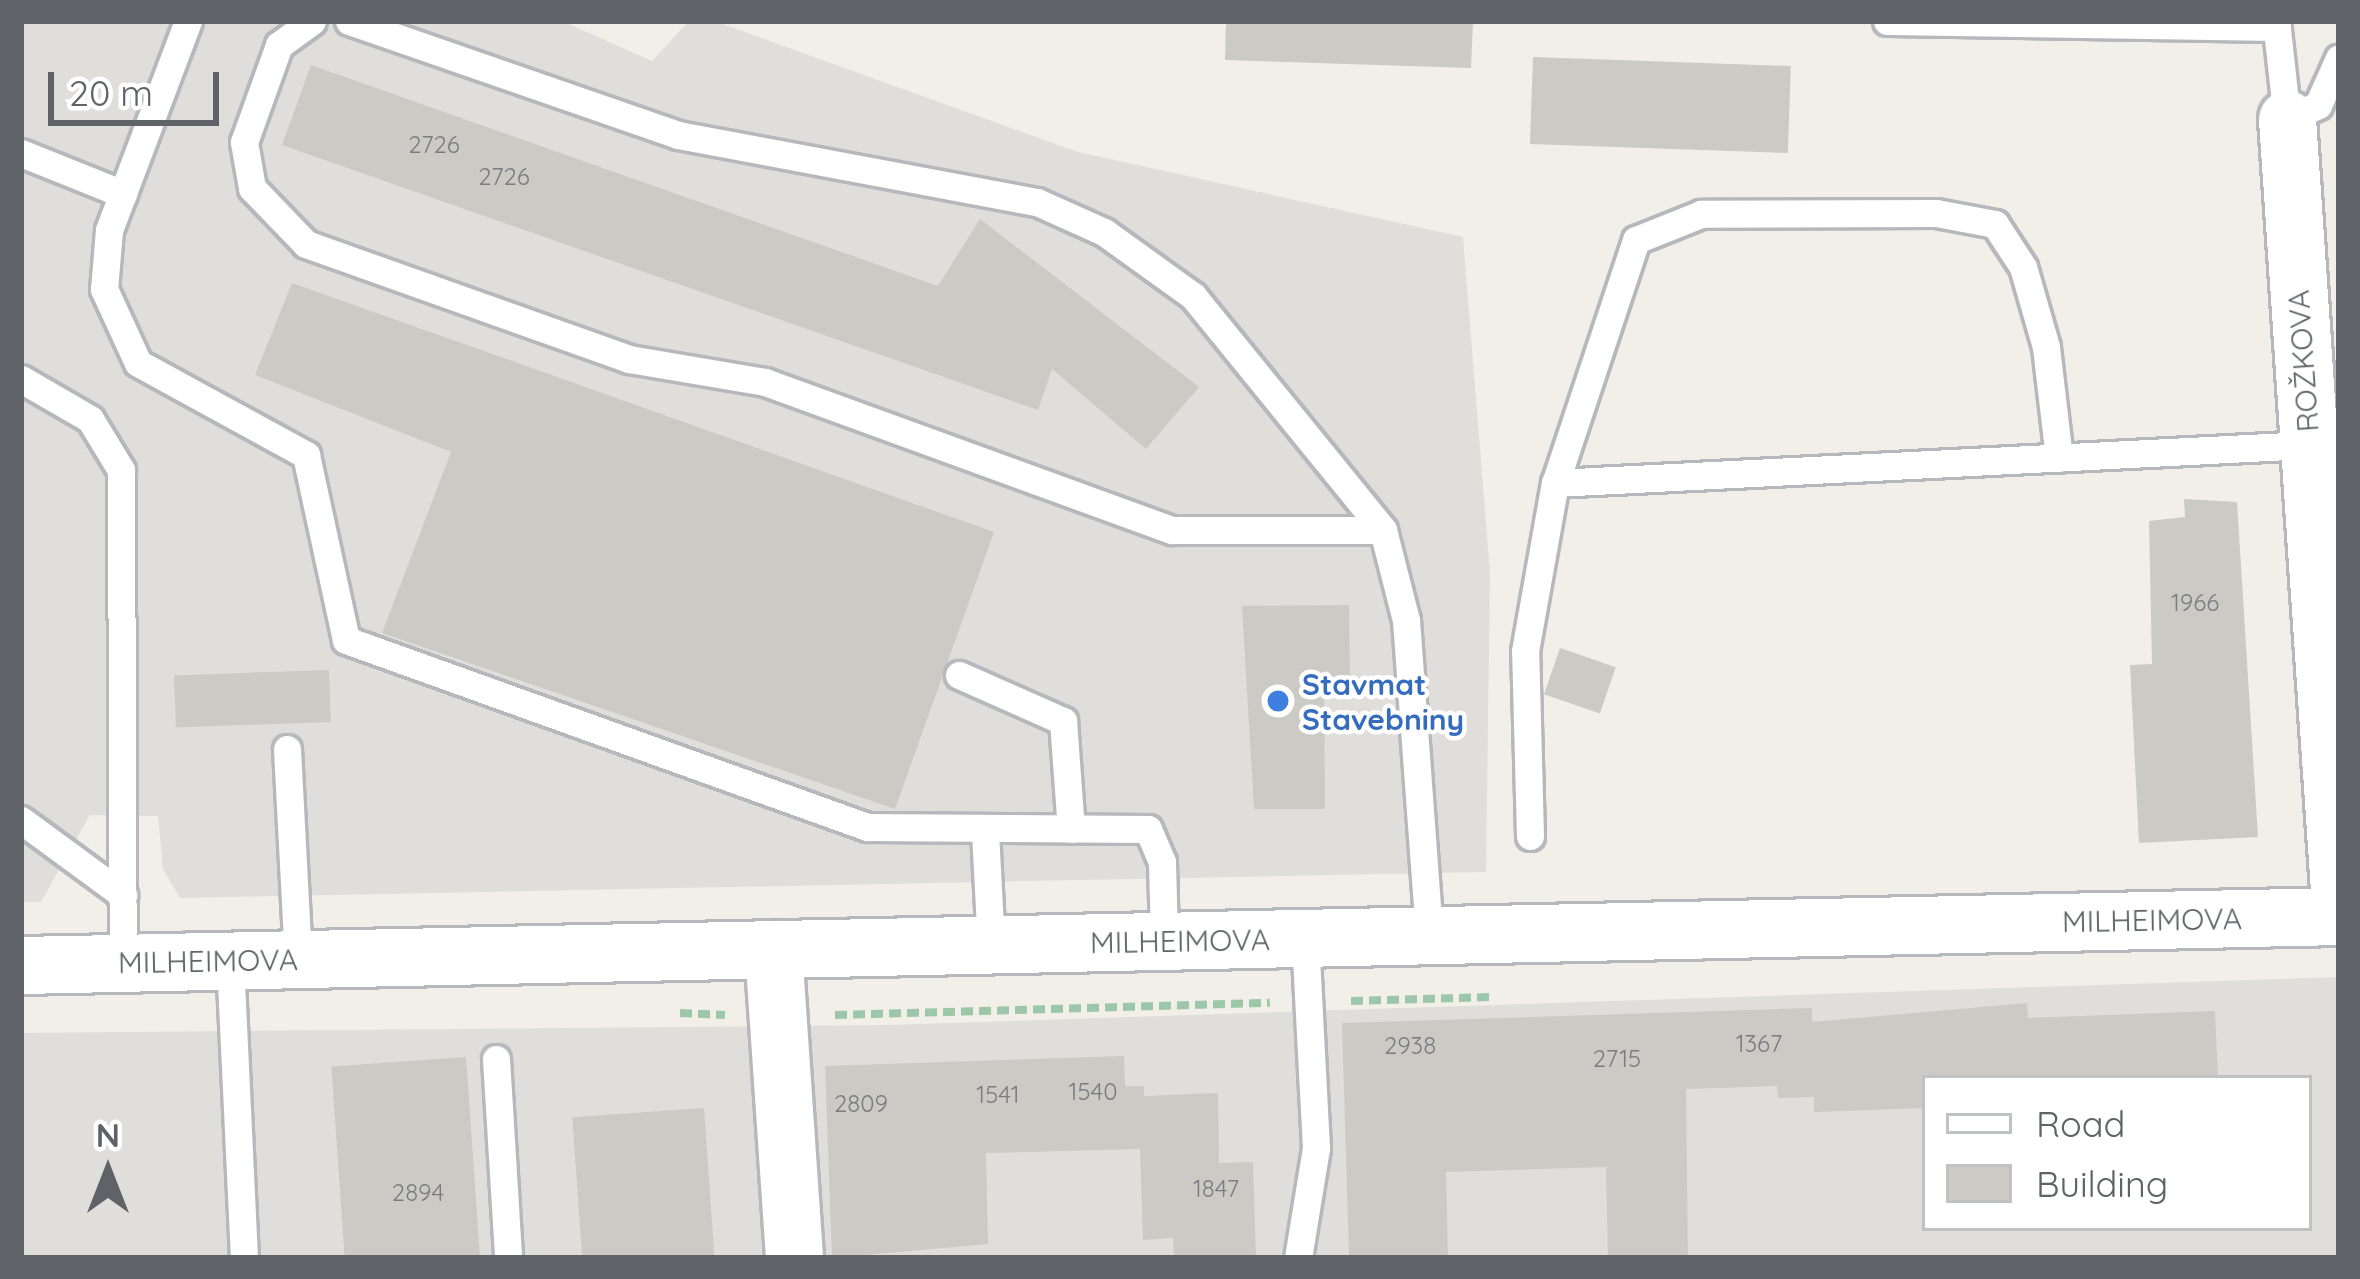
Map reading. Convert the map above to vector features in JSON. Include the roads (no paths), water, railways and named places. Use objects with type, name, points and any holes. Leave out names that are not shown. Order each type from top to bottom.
[{"type":"street","name":"ROŽKOVA","points":[[2287,119],[2309,445],[2329,584],[2339,890]]},
{"type":"street","name":"MILHEIMOVA","points":[[21,965],[2339,916]]},
{"type":"street","points":[[773,949],[794,1258]]},
{"type":"lane","points":[[188,21],[103,257],[122,341],[169,384],[306,455],[346,640],[867,827],[985,832],[1071,829],[1156,835],[1164,941]]},
{"type":"lane","points":[[312,21],[279,45],[244,142],[261,203],[305,244],[629,358],[765,382],[1172,530],[1383,530]]},
{"type":"lane","points":[[349,21],[678,135],[968,184],[1104,232],[1193,296],[1265,372],[1383,530],[1406,620],[1429,935]]},
{"type":"lane","points":[[1887,21],[2277,24],[2287,119],[2318,106],[2339,58]]},
{"type":"lane","points":[[21,153],[123,194]]},
{"type":"lane","points":[[1530,836],[1525,651],[1555,483],[1636,240],[1650,225],[1701,214],[1936,213],[1995,224],[2023,267],[2047,347],[2059,458]]},
{"type":"lane","points":[[21,379],[90,419],[121,470],[123,963]]},
{"type":"lane","points":[[1555,483],[2309,445]]},
{"type":"lane","points":[[959,676],[1063,721],[1071,829]]},
{"type":"lane","points":[[287,749],[298,959]]},
{"type":"lane","points":[[21,820],[123,895]]},
{"type":"lane","points":[[985,832],[992,945]]},
{"type":"lane","points":[[1298,1258],[1316,1174],[1305,938]]},
{"type":"lane","points":[[230,961],[244,1258]]},
{"type":"lane","points":[[496,1059],[508,1258]]},
{"type":"place","name":"Stavmat Stavebniny","points":[[1278,701]]}]
